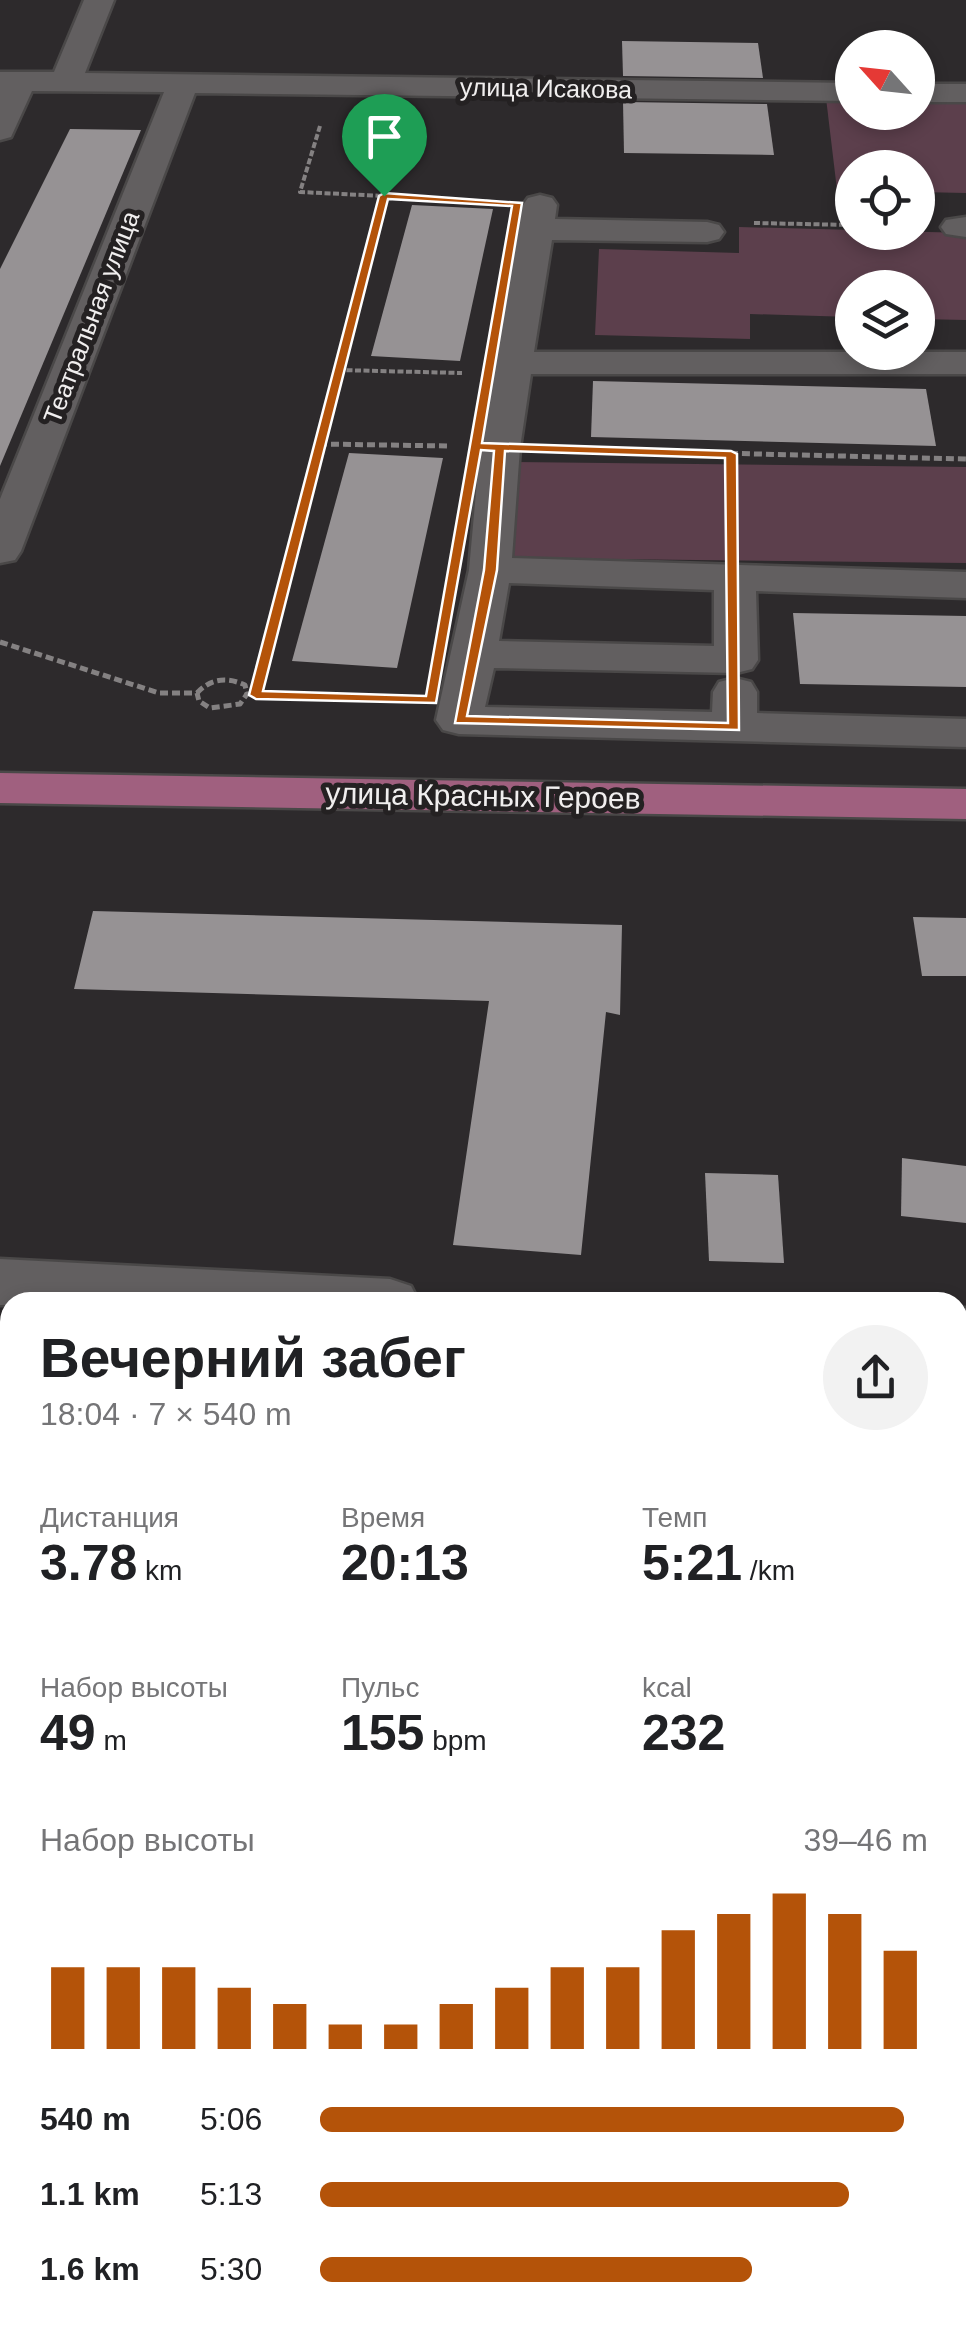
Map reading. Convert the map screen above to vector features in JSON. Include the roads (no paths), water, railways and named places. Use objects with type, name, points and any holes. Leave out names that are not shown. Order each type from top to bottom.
[{"type":"main road","name":"улица Красных Героев","points":[[0,788],[966,804]]},
{"type":"street","points":[[66,83],[99,0]]},
{"type":"street","points":[[0,130],[10,82]]},
{"type":"street","name":"улица Исакова","points":[[10,82],[835,92]]},
{"type":"street","name":"Театральная улица","points":[[0,551],[113,291],[183,83]]},
{"type":"street","points":[[935,93],[966,93]]},
{"type":"street","points":[[708,232],[538,217],[500,448],[490,570],[459,720],[966,733]]},
{"type":"street","points":[[516,362],[966,362]]},
{"type":"street","points":[[490,570],[966,585]]},
{"type":"street","points":[[734,727],[735,580]]},
{"type":"street","points":[[475,654],[736,660]]},
{"type":"street","points":[[0,1282],[195,1292]]}]
